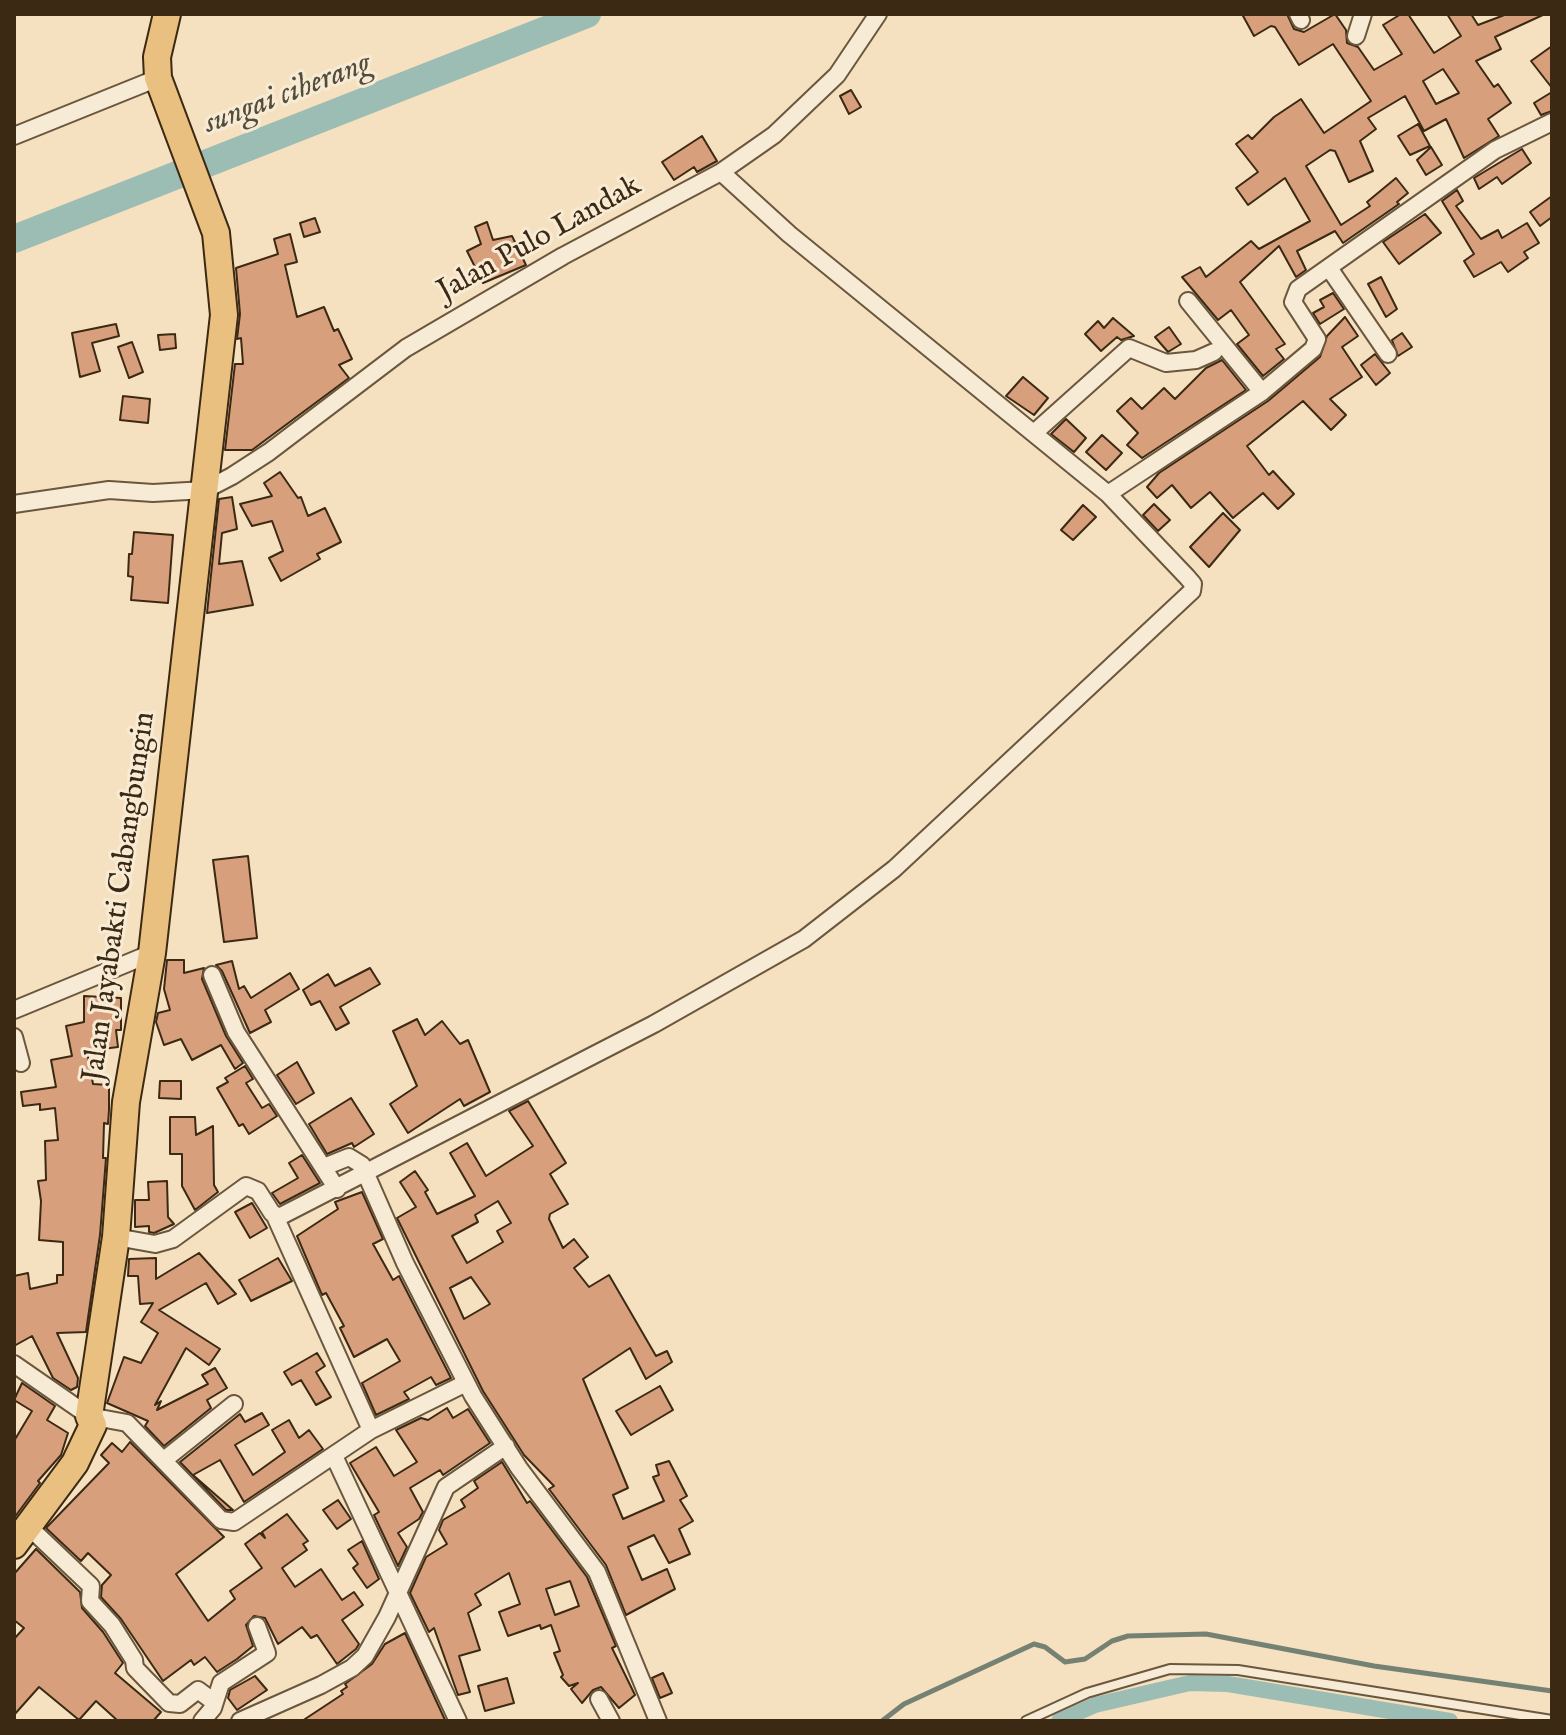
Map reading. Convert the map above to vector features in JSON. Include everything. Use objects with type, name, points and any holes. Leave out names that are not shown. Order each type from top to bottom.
[{"type":"main road","points":[[160,82],[157,57],[167,14]]},
{"type":"main road","name":"Jalan Jayabakti Cabangbungin","points":[[21,1536],[86,1445],[93,1425],[89,1416],[116,1237],[126,1102],[152,953],[224,315],[216,233],[160,82]]},
{"type":"street","name":"Jalan Pulo Landak","points":[[205,490],[269,452],[418,341],[563,256],[721,172],[774,135],[837,75],[878,14]]},
{"type":"street","points":[[1356,36],[1363,14]]},
{"type":"street","points":[[14,136],[160,82]]},
{"type":"street","points":[[1108,494],[1262,392],[1317,345],[1317,339],[1293,302],[1294,295],[1495,150],[1552,122]]},
{"type":"street","points":[[275,1216],[365,1175],[654,1024],[804,939],[894,869],[1192,591],[1193,584],[1187,577],[1108,494],[789,234],[721,172]]},
{"type":"street","points":[[1329,268],[1388,354]]},
{"type":"street","points":[[1188,301],[1262,392]]},
{"type":"street","points":[[1034,433],[1129,348],[1166,363],[1196,360],[1214,352]]},
{"type":"street","points":[[14,504],[109,490],[153,493],[205,490]]},
{"type":"street","points":[[14,1010],[152,953]]},
{"type":"street","points":[[212,975],[236,1032],[337,1189]]},
{"type":"street","points":[[14,1037],[21,1063]]},
{"type":"street","points":[[324,1167],[354,1157],[365,1175],[466,1383],[506,1446],[597,1572],[658,1721]]},
{"type":"street","points":[[116,1237],[155,1244],[173,1239],[246,1186],[258,1191],[275,1216],[371,1430]]},
{"type":"street","points":[[14,1364],[89,1416],[127,1423],[221,1520],[234,1522],[371,1430],[466,1383]]},
{"type":"street","points":[[164,1460],[234,1404]]},
{"type":"street","points":[[240,1721],[272,1715],[352,1668],[375,1641],[446,1487],[506,1446]]},
{"type":"street","points":[[334,1456],[458,1721]]},
{"type":"street","points":[[21,1536],[91,1586],[90,1601],[112,1625],[133,1659],[135,1668],[169,1703],[183,1703],[198,1690],[214,1702]]},
{"type":"street","points":[[202,1721],[221,1683],[267,1653],[257,1626]]},
{"type":"street","points":[[599,1699],[611,1721]]},
{"type":"lane","points":[[1026,1721],[1087,1693],[1170,1669],[1252,1672],[1552,1720]]},
{"type":"building","points":[[1242,14],[1287,14],[1294,29],[1304,32],[1335,14],[1346,30],[1347,43],[1358,47],[1374,70],[1402,54],[1383,25],[1401,14],[1408,14],[1434,53],[1461,36],[1447,14],[1471,14],[1478,25],[1507,14],[1545,14],[1495,37],[1501,49],[1476,61],[1494,87],[1498,84],[1511,103],[1488,119],[1499,136],[1464,158],[1446,119],[1424,131],[1405,96],[1368,118],[1376,129],[1360,141],[1373,171],[1349,182],[1335,151],[1330,150],[1306,166],[1341,225],[1370,206],[1367,202],[1396,178],[1408,193],[1397,202],[1399,204],[1343,243],[1335,231],[1297,251],[1306,270],[1296,277],[1279,246],[1240,282],[1285,344],[1276,349],[1284,359],[1263,376],[1237,344],[1249,335],[1231,310],[1218,320],[1182,277],[1200,267],[1206,277],[1251,241],[1259,249],[1310,221],[1285,178],[1248,205],[1236,188],[1258,172],[1236,144],[1248,135],[1252,139],[1274,117],[1301,99],[1324,133],[1371,101],[1333,44],[1299,65],[1275,27],[1271,26],[1254,36]],"holes":[[[1443,69],[1459,93],[1436,104],[1423,81]]]},
{"type":"building","points":[[1552,46],[1552,88],[1531,61]]},
{"type":"building","points":[[851,90],[861,107],[849,114],[840,96]]},
{"type":"building","points":[[1552,92],[1552,111],[1541,115],[1534,103]]},
{"type":"building","points":[[1418,124],[1430,146],[1410,155],[1398,136]]},
{"type":"building","points":[[702,136],[717,161],[697,172],[694,167],[674,180],[662,162]]},
{"type":"building","points":[[1431,147],[1442,165],[1426,175],[1417,160]]},
{"type":"building","points":[[1522,149],[1531,163],[1502,184],[1497,177],[1479,189],[1474,178]]},
{"type":"building","points":[[1457,190],[1463,201],[1456,206],[1481,239],[1498,230],[1502,238],[1527,223],[1539,243],[1524,252],[1528,258],[1508,272],[1501,262],[1474,277],[1464,261],[1474,254],[1442,201]]},
{"type":"building","points":[[1552,196],[1552,217],[1540,226],[1530,212]]},
{"type":"building","points":[[1425,214],[1441,233],[1399,264],[1383,242]]},
{"type":"building","points":[[315,218],[320,232],[304,237],[300,223]]},
{"type":"building","points":[[487,222],[493,240],[512,236],[526,265],[483,283],[467,251],[481,244],[475,227]]},
{"type":"building","points":[[290,234],[297,262],[285,265],[297,317],[324,307],[334,331],[338,329],[352,359],[339,365],[349,378],[252,450],[225,450],[235,364],[243,364],[241,338],[237,339],[240,314],[236,268],[278,254],[274,239]]},
{"type":"building","points":[[1381,277],[1397,309],[1386,317],[1368,284]]},
{"type":"building","points":[[1333,293],[1344,309],[1320,324],[1313,313],[1324,307],[1320,300]]},
{"type":"building","points":[[1345,317],[1358,336],[1342,347],[1362,377],[1330,399],[1346,415],[1331,430],[1303,401],[1247,446],[1269,475],[1273,471],[1294,494],[1278,509],[1263,493],[1233,518],[1210,492],[1191,508],[1172,485],[1157,498],[1147,487],[1159,473],[1268,401],[1320,357],[1327,336]]},
{"type":"building","points":[[1113,318],[1134,336],[1121,340],[1117,337],[1101,351],[1085,334],[1098,321],[1104,328]]},
{"type":"building","points":[[116,324],[119,336],[92,343],[100,371],[80,377],[72,333]]},
{"type":"building","points":[[1169,327],[1181,344],[1168,352],[1155,337]]},
{"type":"building","points":[[1402,333],[1412,347],[1398,356],[1392,340]]},
{"type":"building","points":[[175,334],[176,348],[160,350],[158,335]]},
{"type":"building","points":[[132,342],[143,372],[129,378],[118,347]]},
{"type":"building","points":[[1375,354],[1390,373],[1376,385],[1361,365]]},
{"type":"building","points":[[1222,360],[1246,390],[1142,458],[1127,445],[1138,433],[1117,411],[1131,398],[1142,409],[1164,388],[1175,399],[1206,368]]},
{"type":"building","points":[[1023,377],[1048,398],[1034,415],[1006,396]]},
{"type":"building","points":[[123,396],[150,399],[148,423],[120,420]]},
{"type":"building","points":[[1066,419],[1086,438],[1074,452],[1051,434]]},
{"type":"building","points":[[1102,435],[1122,453],[1106,470],[1086,452]]},
{"type":"building","points":[[280,472],[298,498],[301,497],[308,516],[325,508],[341,542],[317,554],[320,559],[281,581],[269,558],[283,551],[272,521],[252,526],[240,504],[272,496],[264,483]]},
{"type":"building","points":[[232,497],[237,529],[222,533],[219,564],[242,561],[253,605],[207,613],[219,499]]},
{"type":"building","points":[[1154,504],[1170,520],[1158,531],[1143,515]]},
{"type":"building","points":[[1083,505],[1096,517],[1073,540],[1061,530]]},
{"type":"building","points":[[1223,513],[1240,530],[1209,567],[1190,547]]},
{"type":"building","points":[[134,532],[173,535],[168,603],[131,600],[133,577],[128,576]]},
{"type":"building","points":[[248,856],[257,938],[224,942],[213,860]]},
{"type":"building","points":[[167,960],[184,960],[184,973],[204,968],[202,979],[226,1036],[243,1063],[235,1069],[221,1045],[192,1060],[181,1039],[164,1045],[156,1022],[158,1013],[170,1010],[164,989]]},
{"type":"building","points":[[232,961],[239,989],[244,986],[251,998],[290,973],[299,989],[265,1010],[271,1022],[250,1033],[222,971],[216,965]]},
{"type":"building","points":[[370,968],[380,984],[340,1007],[349,1023],[336,1030],[320,1001],[311,1005],[303,990],[328,974],[335,986]]},
{"type":"building","points":[[84,996],[121,998],[121,1030],[116,1030],[118,1047],[87,1051],[93,1084],[109,1085],[109,1110],[108,1124],[104,1123],[103,1158],[106,1158],[100,1235],[86,1332],[57,1333],[78,1378],[77,1387],[71,1390],[53,1378],[32,1336],[14,1346],[14,1276],[28,1273],[30,1289],[57,1283],[57,1275],[63,1275],[63,1242],[39,1240],[41,1201],[38,1181],[46,1180],[45,1141],[58,1140],[55,1108],[40,1110],[40,1104],[23,1106],[21,1092],[56,1087],[51,1060],[72,1056],[66,1026],[84,1022]]},
{"type":"building","points":[[417,1019],[425,1035],[442,1021],[460,1044],[468,1040],[490,1092],[464,1106],[460,1099],[408,1133],[390,1104],[417,1086],[393,1031]]},
{"type":"building","points":[[297,1062],[314,1093],[296,1104],[277,1075]]},
{"type":"building","points":[[245,1066],[253,1079],[246,1083],[262,1108],[269,1104],[277,1116],[249,1134],[243,1124],[239,1126],[217,1088],[228,1082],[225,1078]]},
{"type":"building","points":[[160,1081],[181,1081],[181,1099],[159,1098]]},
{"type":"building","points":[[351,1098],[374,1134],[354,1147],[352,1143],[327,1154],[309,1124]]},
{"type":"building","points":[[528,1101],[566,1163],[550,1174],[568,1204],[550,1214],[549,1219],[563,1248],[574,1239],[588,1257],[574,1268],[589,1287],[609,1275],[656,1356],[667,1351],[672,1362],[646,1379],[630,1348],[583,1379],[628,1488],[613,1495],[623,1519],[664,1501],[653,1477],[659,1475],[656,1465],[669,1461],[687,1496],[680,1500],[693,1521],[679,1529],[690,1554],[669,1563],[654,1535],[628,1547],[642,1580],[667,1569],[675,1589],[626,1615],[606,1565],[549,1489],[554,1486],[524,1455],[483,1391],[397,1218],[416,1207],[400,1182],[415,1171],[428,1190],[425,1192],[437,1214],[475,1196],[450,1153],[467,1143],[486,1176],[533,1146],[509,1111]],"holes":[[[498,1201],[511,1223],[497,1231],[503,1242],[467,1263],[452,1236],[478,1222],[475,1215]],[[471,1277],[490,1304],[464,1319],[450,1288]]]},
{"type":"building","points":[[170,1117],[195,1117],[196,1135],[213,1126],[214,1185],[218,1192],[195,1210],[182,1186],[182,1154],[170,1154]]},
{"type":"building","points":[[302,1155],[320,1183],[280,1204],[272,1193],[298,1178],[289,1163]]},
{"type":"building","points":[[167,1181],[168,1217],[174,1224],[154,1233],[149,1232],[149,1226],[135,1227],[135,1200],[149,1200],[148,1182]]},
{"type":"building","points":[[362,1192],[383,1239],[373,1244],[393,1280],[399,1276],[451,1378],[436,1385],[431,1377],[404,1392],[409,1399],[376,1415],[362,1383],[400,1361],[387,1339],[354,1357],[340,1328],[344,1326],[326,1293],[322,1295],[297,1236],[338,1209],[335,1202]]},
{"type":"building","points":[[252,1203],[267,1228],[250,1238],[235,1212]]},
{"type":"building","points":[[199,1253],[236,1294],[218,1304],[206,1283],[159,1310],[220,1349],[209,1365],[186,1348],[155,1405],[161,1401],[157,1410],[208,1384],[202,1375],[215,1368],[227,1388],[207,1400],[211,1408],[164,1446],[145,1426],[148,1421],[107,1403],[124,1357],[141,1363],[158,1333],[141,1322],[153,1303],[140,1304],[138,1276],[128,1276],[129,1259],[156,1258],[156,1279]]},
{"type":"building","points":[[278,1258],[292,1281],[251,1301],[239,1280]]},
{"type":"building","points":[[317,1353],[325,1366],[316,1372],[331,1397],[316,1405],[301,1380],[292,1385],[284,1372]]},
{"type":"building","points":[[22,1383],[55,1406],[47,1420],[68,1433],[61,1455],[38,1481],[40,1483],[14,1518],[14,1441],[32,1411],[14,1400]]},
{"type":"building","points":[[660,1386],[673,1410],[631,1435],[616,1411]]},
{"type":"building","points":[[447,1408],[453,1418],[468,1409],[490,1443],[443,1475],[440,1470],[410,1488],[423,1512],[419,1519],[398,1533],[407,1547],[398,1566],[374,1515],[379,1512],[350,1463],[376,1447],[394,1476],[417,1462],[396,1430],[421,1418],[428,1420]]},
{"type":"building","points":[[262,1413],[269,1425],[235,1445],[253,1475],[285,1452],[272,1430],[289,1420],[299,1438],[309,1430],[323,1449],[244,1502],[220,1460],[193,1475],[233,1510],[226,1510],[180,1462],[240,1414],[245,1422]]},
{"type":"building","points":[[130,1442],[224,1537],[176,1574],[208,1621],[235,1599],[230,1591],[262,1568],[245,1544],[260,1533],[265,1538],[262,1532],[287,1514],[308,1541],[303,1544],[307,1550],[282,1568],[295,1587],[321,1569],[342,1600],[354,1592],[363,1605],[342,1620],[359,1644],[356,1649],[337,1664],[317,1635],[311,1638],[302,1627],[278,1644],[265,1618],[254,1616],[246,1625],[253,1646],[237,1659],[217,1672],[205,1657],[194,1665],[191,1660],[163,1681],[121,1619],[101,1597],[102,1585],[111,1575],[88,1553],[81,1561],[46,1528],[109,1463],[101,1455],[112,1443],[122,1452]]},
{"type":"building","points":[[502,1462],[527,1503],[530,1501],[587,1577],[616,1646],[612,1648],[635,1695],[619,1708],[601,1687],[593,1690],[582,1703],[571,1689],[578,1683],[569,1686],[561,1677],[563,1675],[554,1653],[560,1651],[551,1625],[541,1629],[540,1625],[508,1636],[499,1612],[520,1604],[509,1573],[475,1594],[481,1605],[468,1613],[480,1650],[459,1656],[470,1692],[458,1695],[434,1628],[429,1632],[410,1593],[426,1557],[447,1544],[439,1530],[443,1520],[465,1507],[461,1500],[478,1488],[474,1481]],"holes":[[[570,1581],[579,1606],[555,1615],[546,1589]]]},
{"type":"building","points":[[338,1500],[351,1519],[337,1529],[323,1510]]},
{"type":"building","points":[[362,1541],[379,1579],[367,1588],[353,1568],[358,1564],[348,1550]]},
{"type":"building","points":[[36,1549],[80,1592],[82,1608],[103,1632],[123,1663],[115,1673],[161,1712],[153,1721],[118,1721],[96,1701],[79,1720],[39,1687],[14,1715],[14,1639],[24,1628],[14,1620],[14,1574]]},
{"type":"building","points":[[405,1633],[445,1720],[302,1721],[343,1694],[341,1691],[347,1687],[345,1684],[372,1664],[385,1644]]},
{"type":"building","points":[[663,1673],[672,1693],[660,1698],[652,1678]]},
{"type":"building","points":[[255,1676],[267,1690],[237,1710],[228,1698],[230,1690]]},
{"type":"building","points":[[507,1678],[514,1703],[485,1711],[478,1686]]},
{"type":"waterway","name":"sungai ciherang","points":[[14,239],[587,14]]},
{"type":"waterway","points":[[882,1721],[904,1704],[1034,1644],[1045,1647],[1065,1662],[1085,1659],[1112,1641],[1128,1636],[1206,1634],[1374,1666],[1552,1691]]},
{"type":"waterway","points":[[1059,1721],[1095,1705],[1190,1683],[1228,1684],[1450,1721]]}]
